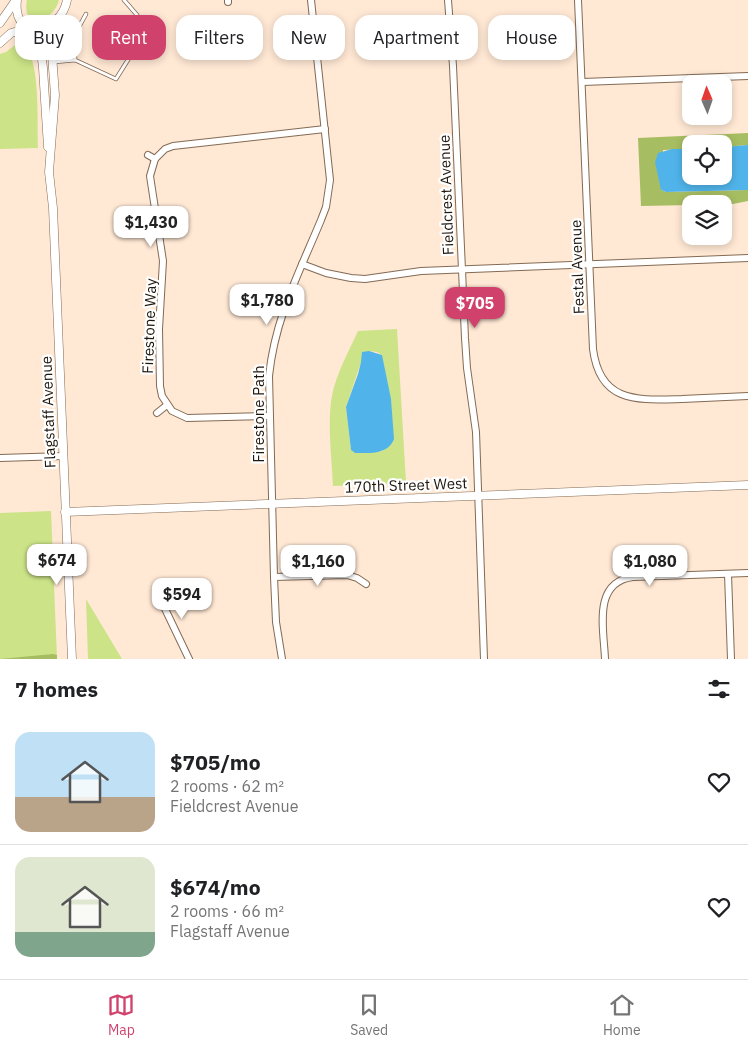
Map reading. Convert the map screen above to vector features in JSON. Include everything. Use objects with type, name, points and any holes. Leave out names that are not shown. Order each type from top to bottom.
[{"type":"street","points":[[0,23],[16,0]]},
{"type":"street","name":"Flagstaff Avenue","points":[[16,0],[18,15]]},
{"type":"street","points":[[64,10],[67,0]]},
{"type":"street","points":[[60,15],[72,0]]},
{"type":"street","name":"Firestone Path","points":[[282,659],[276,622],[268,382],[273,347],[280,318],[321,220],[329,193],[329,174],[312,0]]},
{"type":"street","name":"Fieldcrest Avenue","points":[[448,0],[453,66],[467,368],[476,432],[484,659]]},
{"type":"street","name":"Festal Avenue","points":[[578,0],[594,360],[598,370],[609,386],[627,397],[637,400],[748,396]]},
{"type":"street","points":[[0,43],[11,33],[15,32]]},
{"type":"street","name":"Flagstaff Avenue","points":[[42,60],[50,164],[72,659]]},
{"type":"street","name":"Flagstaff Avenue","points":[[50,164],[55,108],[52,63]]},
{"type":"street","points":[[582,82],[748,76]]},
{"type":"street","points":[[148,155],[155,158],[165,149],[179,144],[325,129]]},
{"type":"street","name":"Firestone Way","points":[[155,158],[150,176],[162,253],[160,390],[167,405]]},
{"type":"street","points":[[302,264],[326,273],[351,278],[381,278],[409,272],[748,258]]},
{"type":"street","points":[[157,412],[167,405],[172,411],[187,418],[269,416]]},
{"type":"street","points":[[0,458],[64,456]]},
{"type":"street","name":"170th Street West","points":[[65,512],[748,485]]},
{"type":"street","points":[[605,659],[604,604],[608,593],[616,583],[633,577],[748,573]]},
{"type":"street","points":[[728,574],[731,659]]},
{"type":"street","points":[[274,577],[347,575],[357,578],[366,584]]},
{"type":"street","points":[[156,590],[189,659]]},
{"type":"lane","points":[[52,63],[75,60],[116,79],[131,55],[142,23],[124,0]]},
{"type":"lane","points":[[82,21],[86,14]]},
{"type":"green space","points":[[27,0],[59,0],[56,8],[50,15],[28,15]]},
{"type":"green space","points":[[15,45],[15,60],[32,60],[37,98],[38,148],[0,149],[0,54]]},
{"type":"green space","points":[[748,133],[748,145],[732,146],[732,135],[704,135]]},
{"type":"green space","points":[[682,136],[682,149],[663,150],[661,190],[666,192],[748,190],[748,201],[732,204],[732,195],[682,195],[682,205],[641,206],[638,138]]},
{"type":"green space","points":[[397,329],[406,483],[333,486],[330,429],[332,396],[340,371],[358,331]],"holes":[[[369,351],[382,355],[383,451],[355,453],[351,450],[346,407],[361,362]]]},
{"type":"green space","points":[[51,511],[57,659],[0,659],[0,513]]},
{"type":"green space","points":[[86,599],[122,659],[88,659]]},
{"type":"green space","points":[[57,655],[57,659],[0,659]]},
{"type":"water","points":[[748,145],[748,190],[666,192],[661,190],[655,162],[658,153],[672,149],[682,149],[682,185],[732,185],[732,146]]},
{"type":"water","points":[[369,351],[382,355],[391,399],[394,439],[387,448],[378,452],[355,453],[351,450],[346,407],[358,374],[362,352]]}]
